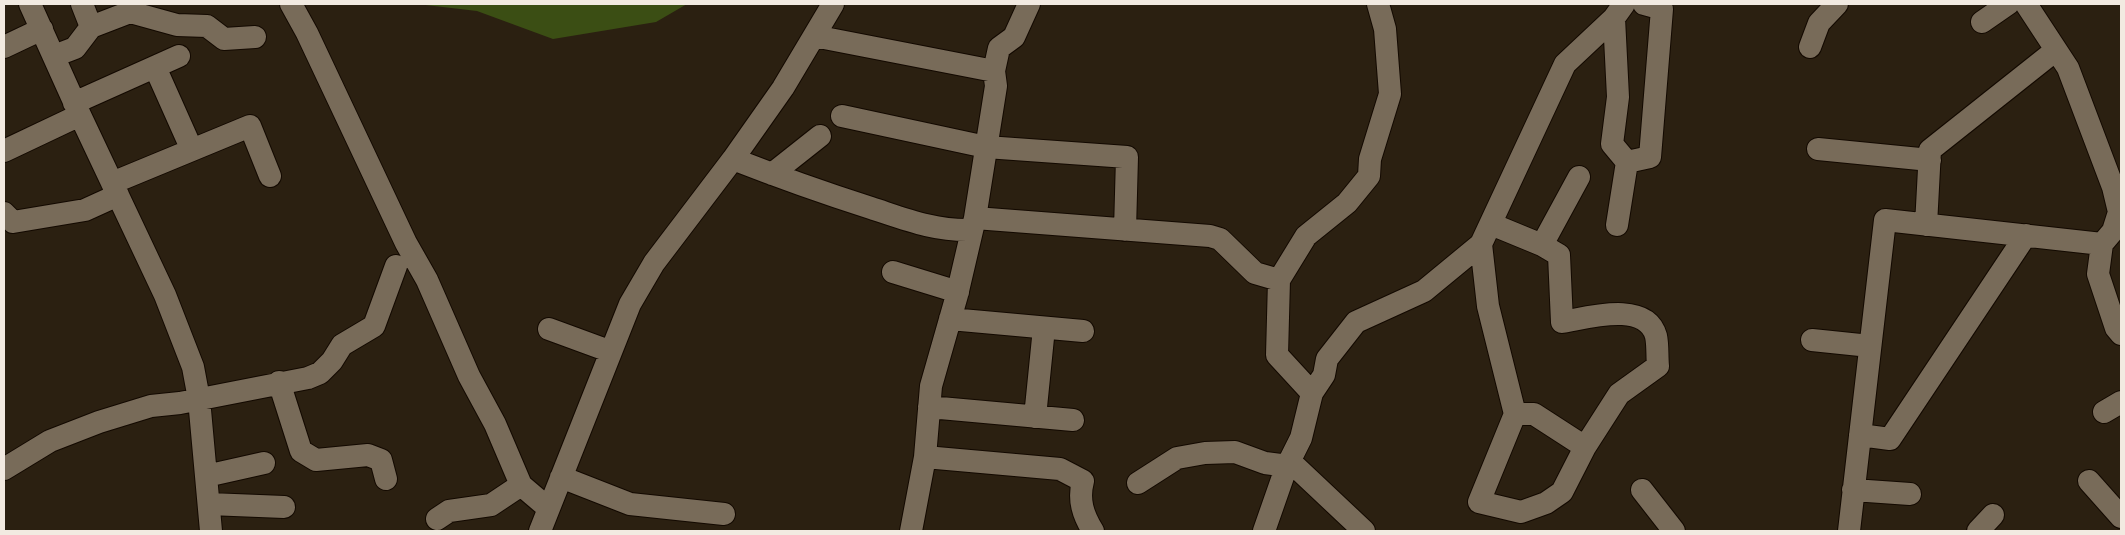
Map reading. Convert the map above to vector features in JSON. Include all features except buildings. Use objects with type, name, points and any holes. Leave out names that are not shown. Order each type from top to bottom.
[{"type":"street","points":[[30,4],[182,334],[193,367],[199,399],[211,531]]},
{"type":"street","points":[[82,4],[91,27]]},
{"type":"street","points":[[291,4],[307,33],[406,242],[427,280],[469,376],[495,424],[521,485],[548,508]]},
{"type":"street","points":[[540,531],[609,351],[630,304],[654,263],[733,159],[783,88],[833,4]]},
{"type":"street","points":[[911,531],[925,457],[932,386],[958,292],[973,224],[996,86],[994,71],[1000,48],[1014,37],[1029,4]]},
{"type":"street","points":[[1312,393],[1277,355],[1279,280],[1306,236],[1347,203],[1369,176],[1370,159],[1390,94],[1385,29],[1378,4]]},
{"type":"street","points":[[1627,162],[1650,157],[1662,9],[1644,4]]},
{"type":"street","points":[[1810,47],[1819,23],[1837,4]]},
{"type":"street","points":[[1982,22],[2008,4]]},
{"type":"street","points":[[2026,4],[2068,68],[2114,187],[2119,212],[2113,231],[2102,244],[2098,274],[2116,328],[2121,334]]},
{"type":"street","points":[[54,56],[75,48],[91,27],[130,8],[177,25],[207,26],[224,39],[255,37]]},
{"type":"street","points":[[1617,225],[1627,162],[1612,144],[1618,96],[1619,11]]},
{"type":"street","points":[[1264,531],[1286,468],[1301,438],[1312,393],[1324,375],[1327,359],[1356,322],[1424,291],[1481,244],[1565,64],[1619,11]]},
{"type":"street","points":[[4,47],[42,29]]},
{"type":"street","points":[[814,36],[994,71]]},
{"type":"street","points":[[1926,225],[1930,150],[2056,50]]},
{"type":"street","points":[[4,152],[77,109],[179,56]]},
{"type":"street","points":[[155,67],[192,150]]},
{"type":"street","points":[[842,116],[986,147],[1127,158],[1125,230]]},
{"type":"street","points":[[4,213],[13,222],[85,210],[115,189],[192,150],[250,126],[270,176]]},
{"type":"street","points":[[772,174],[820,136]]},
{"type":"street","points":[[1818,149],[1930,160]]},
{"type":"street","points":[[733,159],[811,189],[945,230],[973,224],[1125,230],[1210,236],[1220,239],[1255,273],[1279,280]]},
{"type":"street","points":[[1542,245],[1579,177]]},
{"type":"street","points":[[1849,531],[1885,220],[2102,244]]},
{"type":"street","points":[[1481,244],[1488,306],[1515,414],[1479,502],[1521,512],[1546,503],[1562,492],[1585,447],[1619,394],[1658,366],[1656,334],[1648,324],[1637,316],[1626,313],[1562,322],[1560,255],[1542,245],[1491,224]]},
{"type":"street","points":[[1860,436],[1890,439],[2026,235]]},
{"type":"street","points":[[4,469],[50,441],[100,422],[151,406],[199,399],[308,378],[320,372],[332,361],[342,345],[374,326],[396,266]]},
{"type":"street","points":[[893,272],[958,292]]},
{"type":"street","points":[[950,319],[1083,331]]},
{"type":"street","points":[[1035,417],[1044,328]]},
{"type":"street","points":[[548,329],[609,351]]},
{"type":"street","points":[[1812,340],[1870,346]]},
{"type":"street","points":[[280,382],[301,451],[316,460],[368,455],[381,460],[386,478]]},
{"type":"street","points":[[929,407],[1073,420]]},
{"type":"street","points":[[1515,414],[1534,414],[1585,447]]},
{"type":"street","points":[[1138,483],[1177,458],[1205,453],[1235,452],[1265,464],[1286,468],[1296,467],[1364,531]]},
{"type":"street","points":[[925,457],[1060,469],[1083,481],[1079,496],[1086,520],[1093,531]]},
{"type":"street","points":[[206,476],[264,463]]},
{"type":"street","points":[[562,477],[630,504],[724,514]]},
{"type":"street","points":[[2089,481],[2121,517]]},
{"type":"street","points":[[437,519],[449,511],[491,504],[521,485]]},
{"type":"street","points":[[1642,490],[1674,531]]},
{"type":"street","points":[[1853,490],[1910,494]]},
{"type":"street","points":[[209,504],[284,507]]},
{"type":"green space","points":[[417,4],[687,4],[656,22],[553,39],[477,11]]}]
